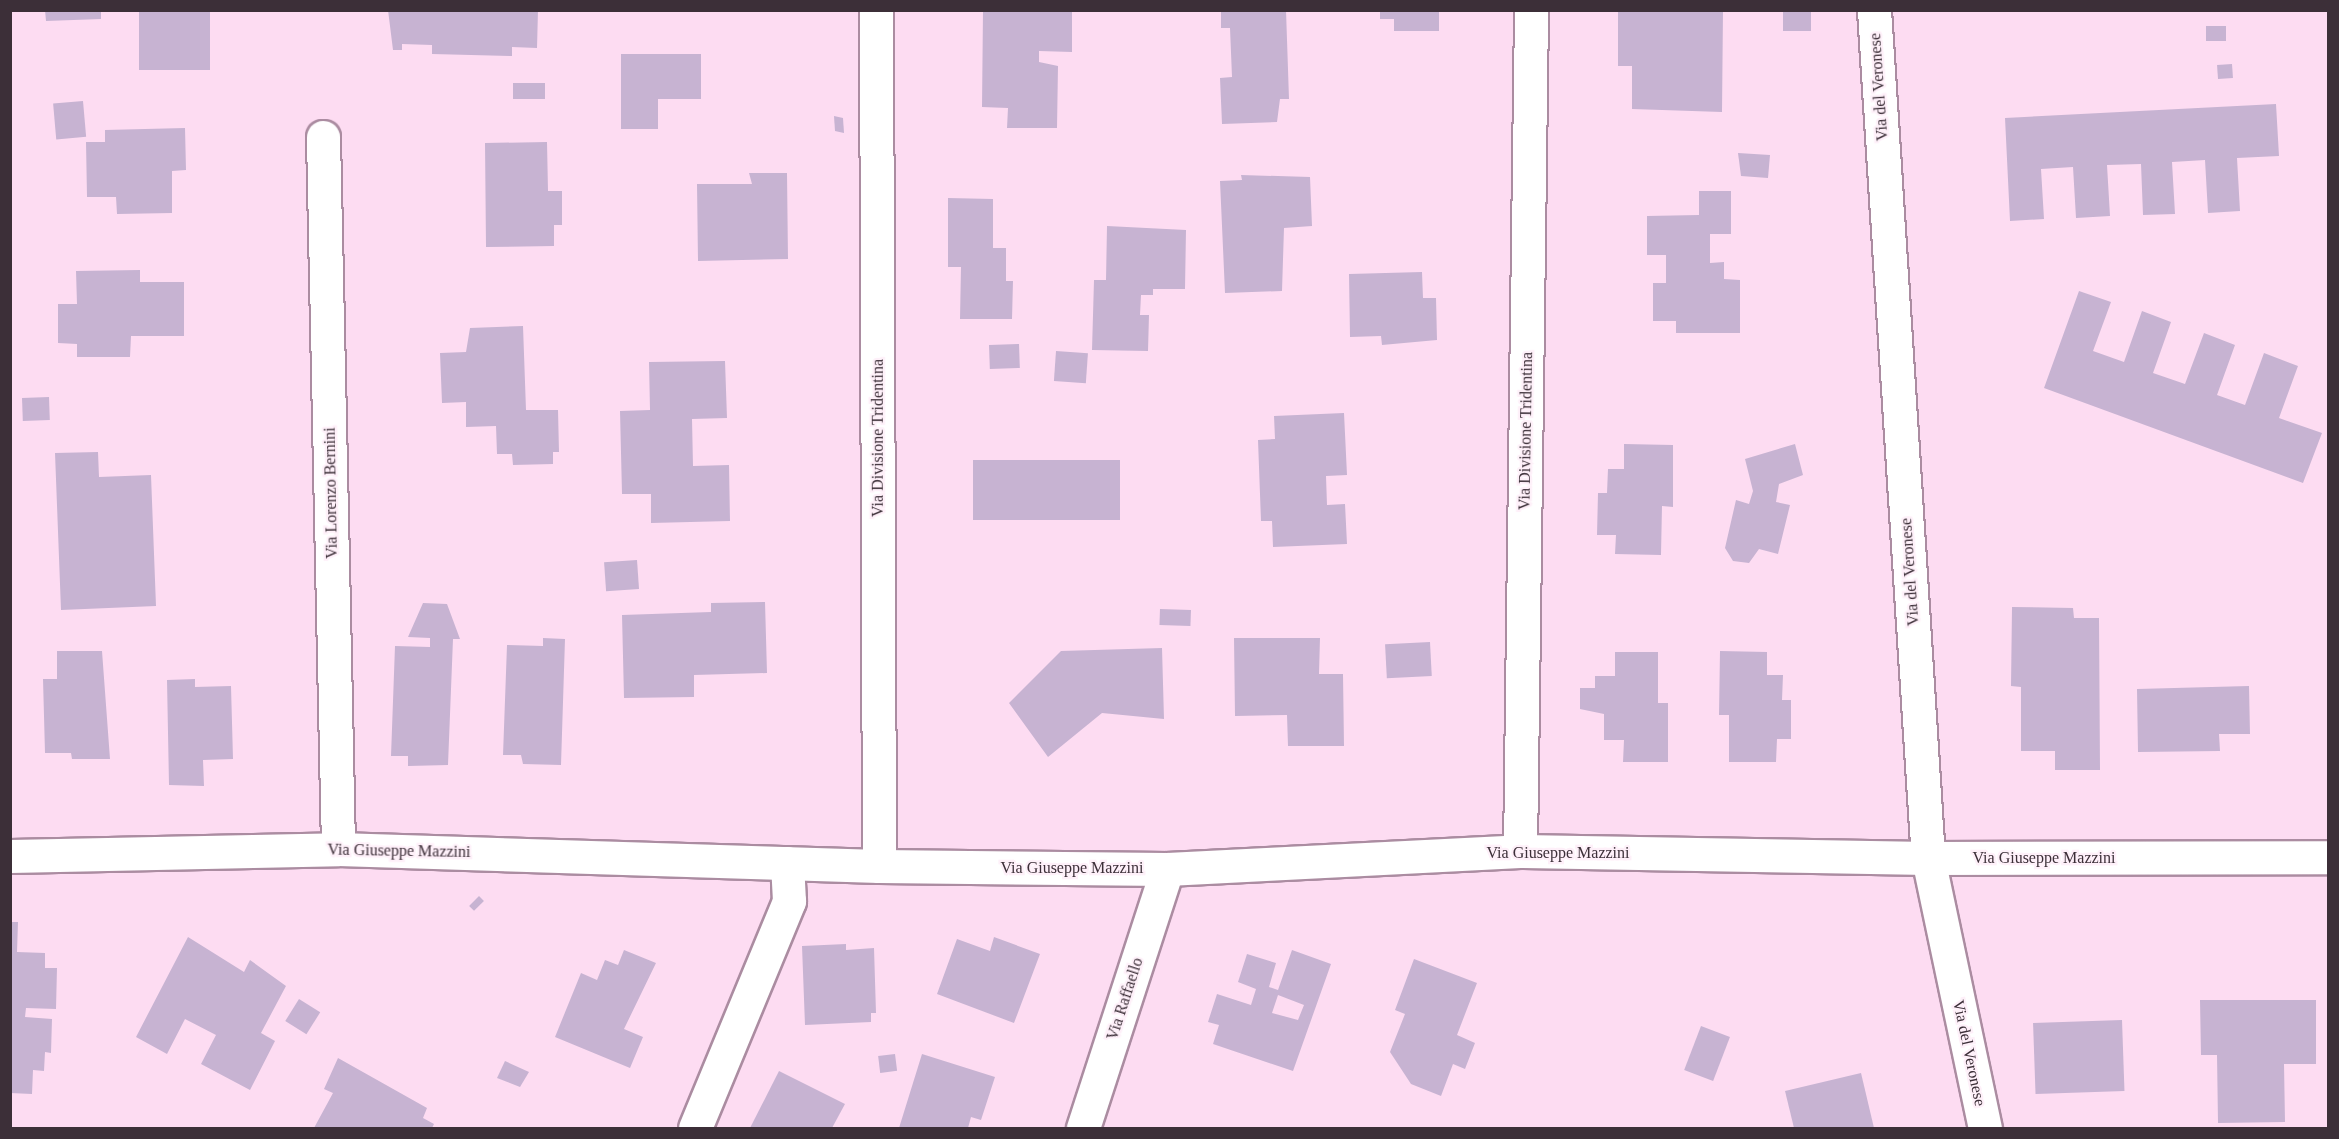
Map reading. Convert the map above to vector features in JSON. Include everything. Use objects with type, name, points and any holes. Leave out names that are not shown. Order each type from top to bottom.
[{"type":"street","name":"Via Divisione Tridentina","points":[[876,10],[879,866]]},
{"type":"street","name":"Via Divisione Tridentina","points":[[1520,851],[1531,10]]},
{"type":"street","name":"Via del Veronese","points":[[1874,10],[1928,858],[1985,1128]]},
{"type":"street","name":"Via Lorenzo Bernini","points":[[323,137],[338,849]]},
{"type":"street","name":"Via Giuseppe Mazzini","points":[[10,856],[338,849],[879,866],[1167,869],[1520,851],[1928,858],[2328,857]]},
{"type":"street","points":[[695,1128],[789,901],[787,863]]},
{"type":"street","name":"Via Raffaello","points":[[1083,1128],[1167,869]]},
{"type":"building","points":[[45,10],[101,10],[101,19],[46,21]]},
{"type":"building","points":[[388,10],[538,10],[537,48],[512,47],[512,56],[432,54],[432,45],[402,44],[402,50],[393,50]]},
{"type":"building","points":[[983,10],[1072,10],[1072,52],[1039,51],[1039,62],[1058,66],[1057,128],[1007,128],[1008,108],[982,107]]},
{"type":"building","points":[[1221,10],[1286,10],[1289,99],[1280,99],[1277,122],[1222,124],[1220,78],[1232,77],[1230,28],[1221,28]]},
{"type":"building","points":[[1380,10],[1439,10],[1439,31],[1394,31],[1394,19],[1380,19]]},
{"type":"building","points":[[1618,10],[1723,10],[1722,112],[1632,109],[1632,66],[1618,66]]},
{"type":"building","points":[[1783,10],[1811,10],[1811,31],[1783,31]]},
{"type":"building","points":[[139,11],[210,11],[210,70],[139,70]]},
{"type":"building","points":[[2206,26],[2226,26],[2226,41],[2206,41]]},
{"type":"building","points":[[621,54],[701,54],[701,99],[658,99],[658,129],[621,129]]},
{"type":"building","points":[[2232,64],[2233,78],[2218,79],[2217,65]]},
{"type":"building","points":[[513,83],[545,83],[545,99],[513,99]]},
{"type":"building","points":[[83,101],[86,137],[56,139],[53,104]]},
{"type":"building","points":[[2276,104],[2279,156],[2237,158],[2240,211],[2208,213],[2205,160],[2172,162],[2175,214],[2143,215],[2141,164],[2107,165],[2110,216],[2076,218],[2073,167],[2041,169],[2044,219],[2010,221],[2005,118]]},
{"type":"building","points":[[834,116],[843,118],[844,133],[835,131]]},
{"type":"building","points":[[185,128],[186,170],[172,171],[172,213],[117,214],[116,197],[87,197],[86,142],[105,142],[105,130]]},
{"type":"building","points":[[547,142],[548,191],[562,191],[562,225],[554,225],[554,246],[486,247],[485,143]]},
{"type":"building","points":[[1738,153],[1770,155],[1768,178],[1741,176]]},
{"type":"building","points":[[749,173],[787,173],[788,259],[698,261],[697,184],[752,184]]},
{"type":"building","points":[[1241,175],[1310,177],[1312,226],[1284,228],[1282,291],[1225,293],[1220,181],[1242,180]]},
{"type":"building","points":[[1699,191],[1731,191],[1731,234],[1710,234],[1710,263],[1724,262],[1724,279],[1740,280],[1740,333],[1676,333],[1676,321],[1653,321],[1653,283],[1666,283],[1666,255],[1647,255],[1647,216],[1699,215]]},
{"type":"building","points":[[948,198],[993,199],[993,248],[1006,248],[1006,281],[1013,281],[1012,319],[960,319],[961,267],[948,267]]},
{"type":"building","points":[[1107,226],[1186,230],[1185,289],[1153,289],[1153,295],[1141,295],[1140,315],[1149,315],[1148,351],[1092,350],[1094,280],[1106,280]]},
{"type":"building","points":[[140,270],[140,282],[184,282],[184,336],[131,336],[130,357],[77,357],[77,344],[58,343],[58,304],[77,304],[76,271]]},
{"type":"building","points":[[1422,272],[1423,298],[1436,298],[1437,340],[1382,345],[1381,336],[1350,337],[1349,274]]},
{"type":"building","points":[[2079,291],[2111,302],[2093,351],[2124,362],[2142,311],[2171,322],[2153,373],[2185,384],[2204,333],[2235,345],[2217,395],[2245,405],[2264,353],[2298,366],[2279,418],[2322,433],[2303,483],[2044,388]]},
{"type":"building","points":[[523,326],[526,410],[558,410],[559,452],[553,452],[553,464],[513,465],[512,454],[497,454],[496,426],[466,427],[466,402],[442,403],[440,353],[466,352],[470,328]]},
{"type":"building","points":[[1019,344],[1020,368],[990,369],[989,345]]},
{"type":"building","points":[[1056,351],[1088,353],[1086,383],[1054,381]]},
{"type":"building","points":[[725,361],[727,418],[692,419],[693,466],[729,465],[730,521],[651,523],[651,494],[622,494],[620,411],[650,410],[649,362]]},
{"type":"building","points":[[49,397],[50,420],[23,421],[22,398]]},
{"type":"building","points":[[1344,413],[1347,475],[1326,476],[1327,505],[1345,504],[1347,544],[1273,547],[1272,521],[1261,521],[1258,440],[1275,439],[1274,416]]},
{"type":"building","points":[[1624,444],[1673,445],[1673,507],[1662,506],[1661,555],[1615,554],[1616,535],[1597,535],[1598,493],[1607,493],[1608,469],[1624,469]]},
{"type":"building","points":[[1795,444],[1803,475],[1779,484],[1776,502],[1790,505],[1778,554],[1759,549],[1749,563],[1733,561],[1725,548],[1736,500],[1749,504],[1753,491],[1745,459]]},
{"type":"building","points":[[98,452],[99,477],[151,475],[156,606],[61,610],[55,453]]},
{"type":"building","points":[[973,460],[1120,460],[1120,520],[973,520]]},
{"type":"building","points":[[637,560],[639,589],[606,591],[604,562]]},
{"type":"building","points":[[765,602],[767,673],[694,675],[694,697],[624,698],[622,615],[711,612],[711,603]]},
{"type":"building","points":[[423,603],[447,604],[460,639],[453,639],[448,765],[408,766],[408,756],[391,756],[395,646],[430,647],[430,638],[408,637]]},
{"type":"building","points":[[2012,607],[2073,608],[2074,618],[2099,618],[2100,770],[2055,770],[2055,751],[2021,751],[2021,687],[2011,686]]},
{"type":"building","points":[[1160,609],[1191,610],[1190,626],[1159,625]]},
{"type":"building","points":[[543,638],[565,639],[561,765],[523,764],[521,755],[503,755],[507,645],[543,646]]},
{"type":"building","points":[[1234,638],[1320,638],[1319,674],[1343,674],[1344,746],[1288,746],[1287,715],[1235,716]]},
{"type":"building","points":[[1430,642],[1432,676],[1387,678],[1385,644]]},
{"type":"building","points":[[1162,648],[1164,719],[1102,713],[1048,757],[1009,703],[1061,651]]},
{"type":"building","points":[[57,651],[102,651],[110,759],[72,759],[71,753],[45,753],[43,679],[57,679]]},
{"type":"building","points":[[1720,651],[1767,652],[1767,675],[1783,675],[1782,700],[1791,700],[1791,739],[1777,739],[1776,762],[1729,762],[1729,715],[1719,715]]},
{"type":"building","points":[[1615,652],[1658,652],[1658,703],[1668,703],[1668,762],[1623,762],[1624,740],[1604,740],[1604,714],[1580,709],[1580,688],[1595,688],[1595,676],[1615,676]]},
{"type":"building","points":[[195,679],[195,687],[231,686],[233,759],[203,760],[204,786],[169,785],[167,680]]},
{"type":"building","points":[[2249,686],[2250,734],[2219,734],[2220,751],[2138,752],[2137,689]]},
{"type":"building","points":[[479,896],[484,901],[474,911],[469,906]]},
{"type":"building","points":[[10,922],[18,922],[17,952],[45,953],[45,968],[57,968],[56,1009],[26,1008],[25,1017],[52,1019],[51,1053],[45,1052],[44,1071],[33,1070],[32,1094],[10,1093]]},
{"type":"building","points":[[188,937],[244,972],[250,960],[286,986],[261,1033],[275,1041],[250,1090],[201,1064],[216,1035],[185,1019],[167,1054],[136,1037]]},
{"type":"building","points":[[994,937],[1040,954],[1014,1023],[937,994],[957,939],[990,951]]},
{"type":"building","points":[[846,944],[846,950],[874,948],[876,1013],[871,1013],[871,1022],[805,1025],[802,946]]},
{"type":"building","points":[[624,950],[656,963],[624,1029],[643,1037],[630,1068],[555,1037],[581,973],[597,980],[605,960],[618,965]]},
{"type":"building","points":[[1292,950],[1331,964],[1293,1071],[1213,1044],[1219,1025],[1208,1022],[1217,994],[1251,1005],[1256,989],[1238,982],[1247,954],[1276,963],[1269,987],[1278,990]],"holes":[[[1278,995],[1304,1005],[1298,1020],[1272,1013]]]},
{"type":"building","points":[[1414,959],[1477,983],[1457,1035],[1475,1043],[1465,1069],[1453,1064],[1441,1096],[1411,1084],[1390,1052],[1405,1014],[1395,1010]]},
{"type":"building","points":[[299,999],[320,1012],[306,1034],[285,1021]]},
{"type":"building","points":[[2200,1000],[2316,1000],[2316,1064],[2284,1064],[2285,1122],[2218,1123],[2217,1055],[2201,1055]]},
{"type":"building","points":[[2122,1020],[2124,1091],[2036,1094],[2033,1023]]},
{"type":"building","points":[[1701,1026],[1730,1037],[1713,1081],[1684,1070]]},
{"type":"building","points":[[895,1054],[897,1071],[880,1073],[878,1056]]},
{"type":"building","points":[[922,1054],[995,1077],[981,1120],[971,1117],[968,1128],[899,1128]]},
{"type":"building","points":[[338,1058],[427,1108],[423,1118],[434,1124],[432,1128],[314,1128],[333,1093],[324,1089]]},
{"type":"building","points":[[505,1061],[529,1072],[520,1087],[497,1078]]},
{"type":"building","points":[[779,1071],[845,1104],[832,1128],[750,1128]]},
{"type":"building","points":[[1861,1073],[1874,1128],[1794,1128],[1785,1091]]}]
